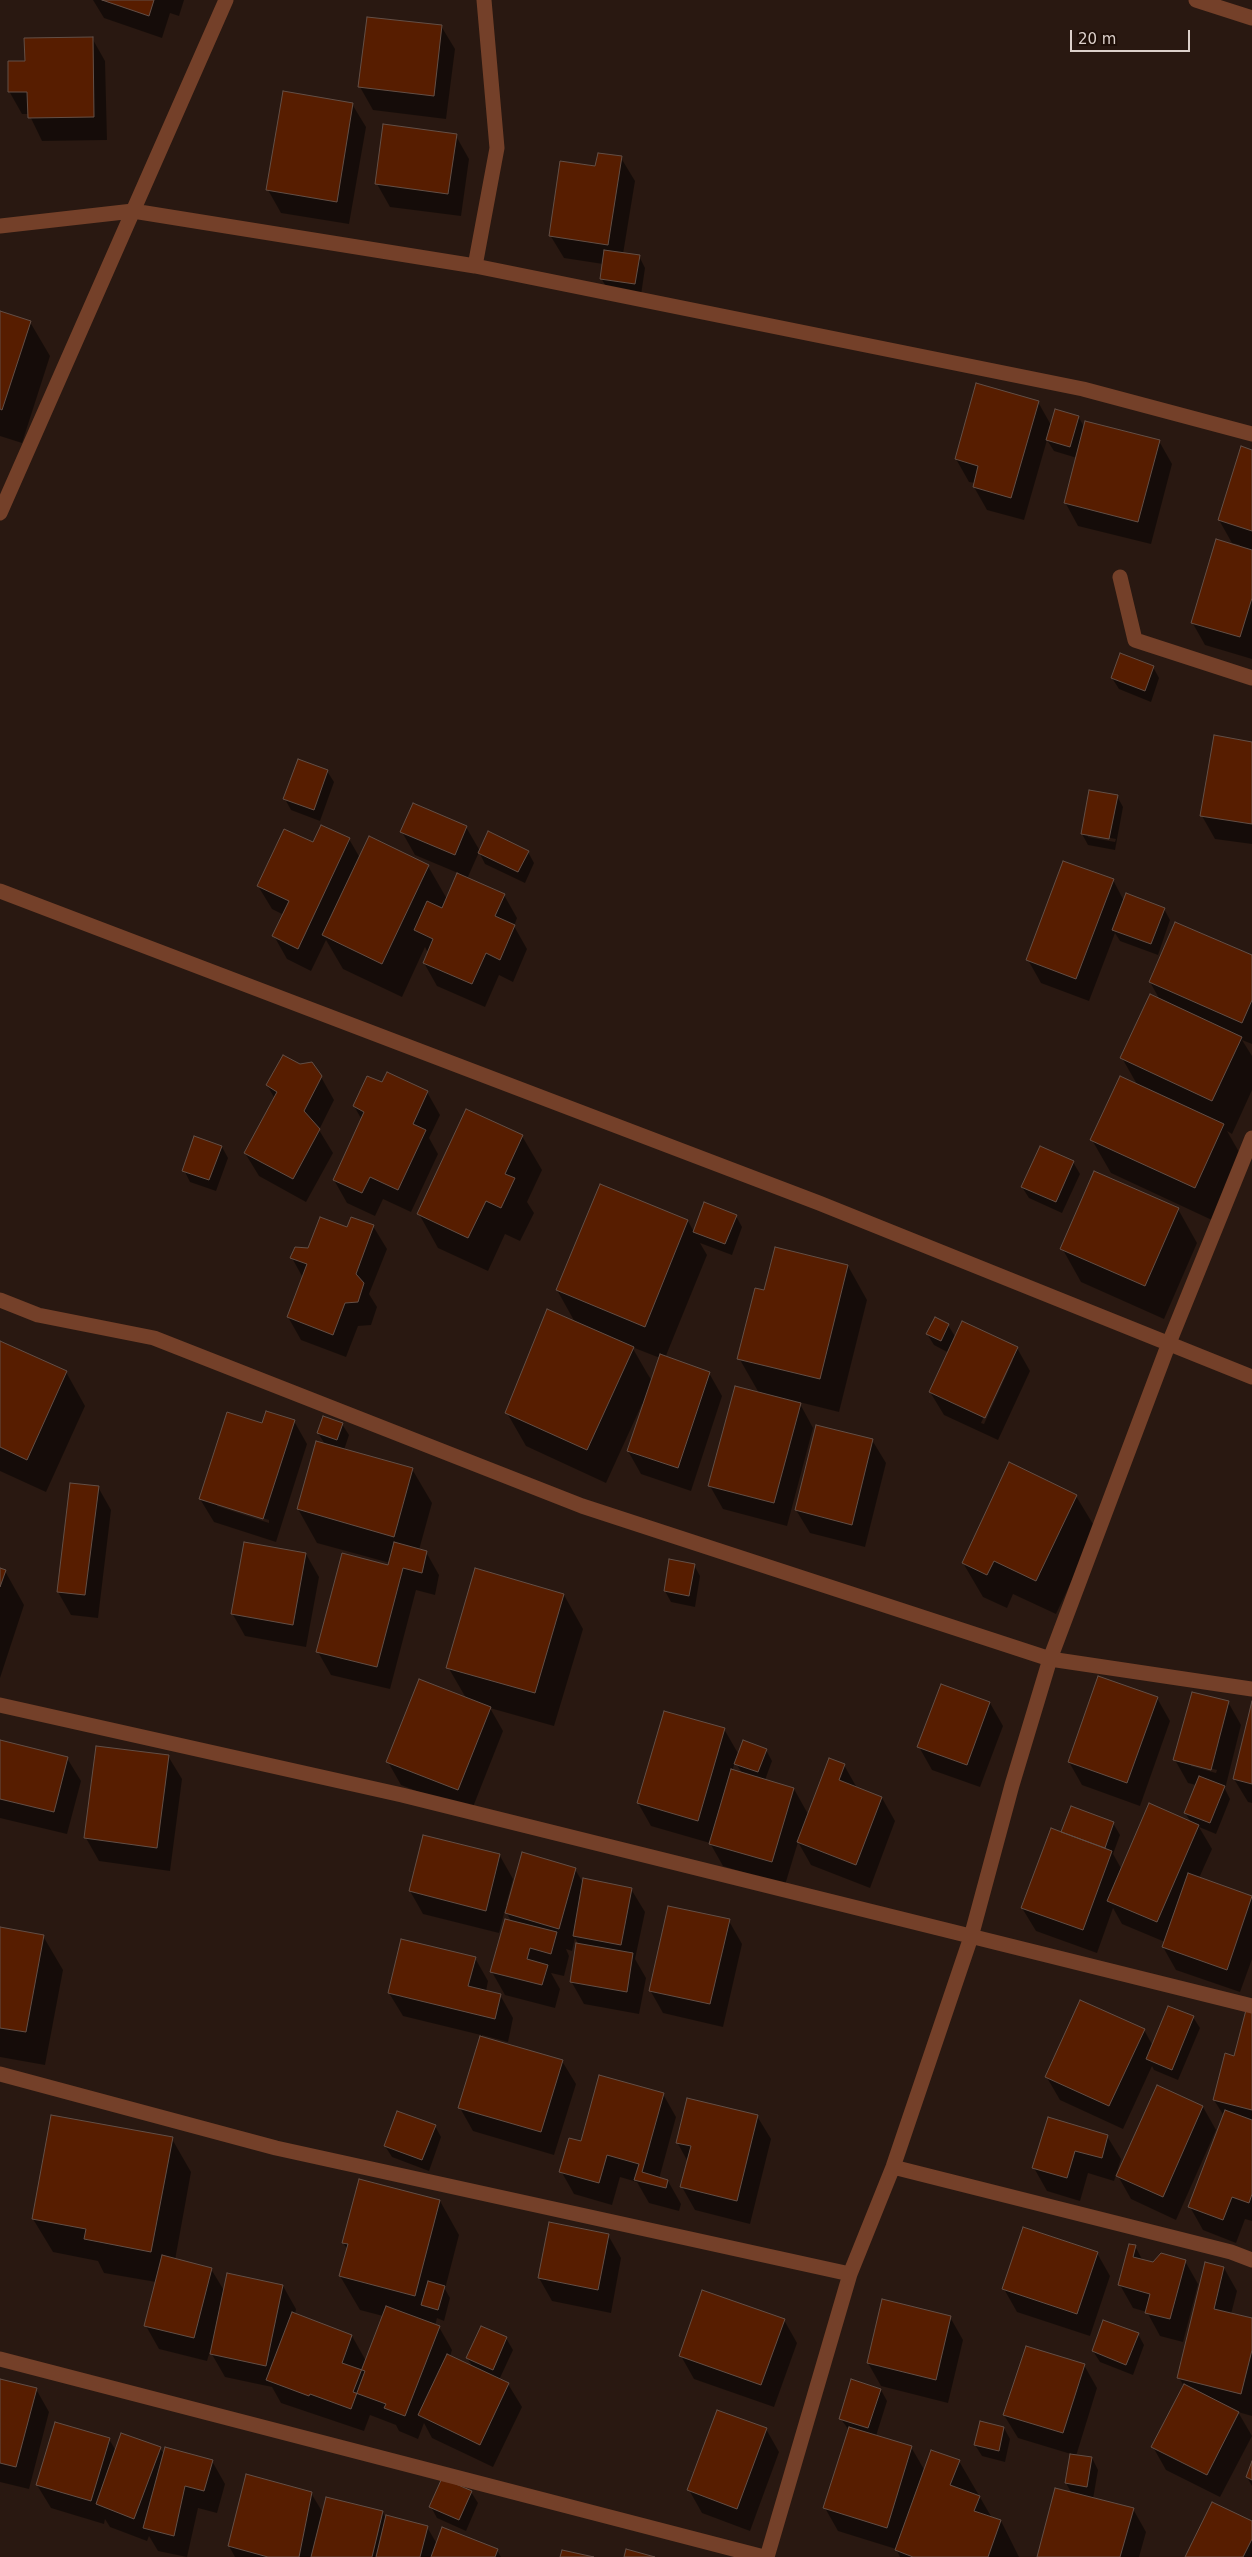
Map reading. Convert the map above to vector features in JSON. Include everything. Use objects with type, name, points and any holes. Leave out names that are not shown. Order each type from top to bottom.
[{"type":"street","points":[[0,513],[226,0]]},
{"type":"street","points":[[475,266],[497,148],[484,0]]},
{"type":"street","points":[[1196,0],[1252,18]]},
{"type":"street","points":[[0,226],[133,211],[475,266],[1083,389],[1252,434]]},
{"type":"street","points":[[1120,577],[1135,640],[1252,678]]},
{"type":"street","points":[[0,891],[819,1203],[1252,1377]]},
{"type":"street","points":[[0,2360],[765,2557],[850,2274],[893,2167],[970,1937],[1050,1659],[1169,1343],[1252,1138]]},
{"type":"street","points":[[0,1300],[38,1315],[154,1338],[582,1506],[1050,1659],[1252,1689]]},
{"type":"street","points":[[0,1705],[402,1795],[1252,2006]]},
{"type":"street","points":[[0,2074],[276,2148],[850,2274]]},
{"type":"street","points":[[893,2167],[1231,2252],[1252,2260]]},
{"type":"building","points":[[102,0],[154,0],[149,16]]},
{"type":"building","points":[[367,17],[442,25],[434,96],[358,87]]},
{"type":"building","points":[[93,37],[94,117],[28,118],[27,92],[8,92],[8,61],[25,61],[24,38]]},
{"type":"building","points":[[283,91],[353,103],[337,202],[266,190]]},
{"type":"building","points":[[383,124],[457,134],[448,194],[375,184]]},
{"type":"building","points":[[598,153],[622,156],[608,245],[549,236],[560,161],[595,166]]},
{"type":"building","points":[[604,250],[640,255],[635,284],[600,279]]},
{"type":"building","points":[[0,311],[31,321],[2,410],[0,409]]},
{"type":"building","points":[[976,383],[1039,401],[1011,498],[973,487],[978,466],[955,459]]},
{"type":"building","points":[[1055,409],[1079,416],[1070,447],[1046,440]]},
{"type":"building","points":[[1085,421],[1160,440],[1138,522],[1064,503]]},
{"type":"building","points":[[1241,446],[1252,450],[1252,531],[1218,520]]},
{"type":"building","points":[[1216,539],[1252,550],[1252,598],[1240,637],[1191,623]]},
{"type":"building","points":[[1120,653],[1154,666],[1145,691],[1111,678]]},
{"type":"building","points":[[1214,735],[1252,742],[1252,824],[1200,816]]},
{"type":"building","points":[[298,759],[328,770],[314,810],[283,799]]},
{"type":"building","points":[[1089,790],[1118,795],[1109,839],[1081,834]]},
{"type":"building","points":[[413,803],[467,826],[455,855],[400,832]]},
{"type":"building","points":[[321,825],[350,838],[298,949],[272,936],[289,901],[257,886],[284,829],[313,842]]},
{"type":"building","points":[[488,831],[529,851],[518,872],[478,853]]},
{"type":"building","points":[[369,836],[429,865],[382,964],[322,935]]},
{"type":"building","points":[[1063,861],[1114,879],[1076,979],[1026,960]]},
{"type":"building","points":[[457,873],[505,894],[495,916],[515,925],[500,960],[486,953],[472,984],[423,963],[433,939],[414,930],[427,901],[442,908]]},
{"type":"building","points":[[1126,893],[1165,908],[1151,944],[1112,930]]},
{"type":"building","points":[[1175,922],[1252,955],[1252,1000],[1242,1023],[1149,982]]},
{"type":"building","points":[[1150,994],[1242,1037],[1212,1101],[1120,1058]]},
{"type":"building","points":[[283,1055],[300,1064],[312,1062],[322,1076],[304,1111],[320,1129],[293,1179],[244,1153],[277,1092],[266,1085]]},
{"type":"building","points":[[387,1072],[428,1091],[413,1124],[426,1130],[398,1190],[370,1177],[362,1193],[333,1180],[364,1112],[353,1106],[367,1076],[382,1082]]},
{"type":"building","points":[[1120,1076],[1224,1124],[1195,1188],[1090,1140]]},
{"type":"building","points":[[466,1109],[523,1135],[505,1174],[515,1178],[501,1208],[486,1201],[468,1238],[417,1214]]},
{"type":"building","points":[[194,1136],[222,1146],[209,1180],[182,1171]]},
{"type":"building","points":[[1040,1146],[1074,1161],[1056,1202],[1021,1187]]},
{"type":"building","points":[[1094,1171],[1179,1208],[1145,1286],[1060,1249]]},
{"type":"building","points":[[600,1184],[688,1220],[645,1327],[556,1290]]},
{"type":"building","points":[[704,1202],[737,1215],[725,1244],[693,1232]]},
{"type":"building","points":[[320,1217],[347,1227],[351,1217],[374,1225],[356,1274],[364,1283],[358,1302],[345,1303],[333,1335],[287,1317],[307,1264],[290,1258],[295,1247],[308,1248]]},
{"type":"building","points":[[775,1247],[848,1265],[820,1379],[737,1359],[755,1288],[764,1290]]},
{"type":"building","points":[[547,1309],[634,1347],[587,1450],[505,1413]]},
{"type":"building","points":[[935,1317],[949,1324],[941,1341],[926,1334]]},
{"type":"building","points":[[962,1321],[1018,1347],[985,1418],[929,1392]]},
{"type":"building","points":[[0,1341],[67,1371],[27,1460],[0,1447]]},
{"type":"building","points":[[660,1354],[710,1372],[678,1468],[627,1451]]},
{"type":"building","points":[[735,1386],[801,1403],[774,1503],[708,1486]]},
{"type":"building","points":[[266,1411],[295,1420],[263,1519],[199,1499],[227,1412],[262,1423]]},
{"type":"building","points":[[323,1416],[343,1423],[337,1440],[317,1433]]},
{"type":"building","points":[[816,1425],[873,1439],[852,1525],[795,1510]]},
{"type":"building","points":[[316,1441],[413,1468],[394,1537],[297,1509]]},
{"type":"building","points":[[1009,1462],[1077,1495],[1036,1581],[994,1561],[987,1575],[962,1563]]},
{"type":"building","points":[[70,1483],[99,1486],[85,1595],[57,1592]]},
{"type":"building","points":[[244,1542],[306,1553],[293,1625],[231,1614]]},
{"type":"building","points":[[394,1542],[427,1551],[422,1573],[403,1568],[377,1667],[316,1652],[342,1553],[388,1565]]},
{"type":"building","points":[[669,1559],[695,1564],[689,1596],[664,1591]]},
{"type":"building","points":[[0,1568],[6,1570],[0,1587]]},
{"type":"building","points":[[475,1568],[564,1594],[535,1693],[446,1668]]},
{"type":"building","points":[[1098,1676],[1158,1697],[1127,1783],[1068,1762]]},
{"type":"building","points":[[419,1679],[491,1707],[458,1790],[386,1762]]},
{"type":"building","points":[[941,1684],[990,1702],[967,1765],[917,1747]]},
{"type":"building","points":[[1192,1692],[1229,1701],[1211,1770],[1173,1760]]},
{"type":"building","points":[[1252,1701],[1252,1784],[1233,1779]]},
{"type":"building","points":[[664,1711],[725,1728],[698,1821],[637,1803]]},
{"type":"building","points":[[0,1740],[68,1757],[54,1812],[0,1799]]},
{"type":"building","points":[[743,1740],[767,1749],[758,1772],[734,1764]]},
{"type":"building","points":[[96,1746],[169,1755],[157,1848],[84,1838]]},
{"type":"building","points":[[829,1758],[845,1764],[839,1780],[882,1797],[856,1865],[797,1842]]},
{"type":"building","points":[[731,1769],[794,1788],[772,1862],[709,1844]]},
{"type":"building","points":[[1199,1776],[1225,1786],[1210,1823],[1184,1813]]},
{"type":"building","points":[[1149,1803],[1199,1825],[1157,1922],[1107,1901]]},
{"type":"building","points":[[1071,1806],[1114,1822],[1105,1848],[1061,1832]]},
{"type":"building","points":[[1051,1828],[1112,1851],[1083,1930],[1021,1908]]},
{"type":"building","points":[[423,1835],[500,1854],[486,1911],[409,1891]]},
{"type":"building","points":[[522,1852],[576,1868],[559,1929],[505,1913]]},
{"type":"building","points":[[1188,1873],[1252,1896],[1227,1970],[1162,1947]]},
{"type":"building","points":[[583,1878],[632,1888],[621,1945],[573,1936]]},
{"type":"building","points":[[668,1906],[730,1919],[710,2004],[649,1991]]},
{"type":"building","points":[[505,1919],[557,1932],[551,1954],[530,1948],[527,1959],[548,1965],[542,1985],[490,1972]]},
{"type":"building","points":[[0,1927],[44,1935],[26,2032],[0,2028]]},
{"type":"building","points":[[401,1939],[476,1957],[468,1986],[501,1994],[495,2019],[388,1993]]},
{"type":"building","points":[[576,1943],[633,1953],[627,1992],[570,1982]]},
{"type":"building","points":[[1080,2000],[1145,2029],[1109,2106],[1045,2077]]},
{"type":"building","points":[[1168,2006],[1194,2016],[1172,2070],[1146,2059]]},
{"type":"building","points":[[1246,2010],[1252,2012],[1252,2110],[1213,2100],[1225,2053],[1234,2056]]},
{"type":"building","points":[[480,2036],[563,2060],[541,2132],[458,2108]]},
{"type":"building","points":[[599,2075],[664,2093],[642,2172],[668,2180],[666,2188],[634,2180],[639,2164],[607,2155],[599,2183],[559,2172],[569,2138],[581,2141]]},
{"type":"building","points":[[1157,2085],[1203,2106],[1163,2197],[1116,2176]]},
{"type":"building","points":[[687,2098],[758,2115],[737,2201],[680,2187],[691,2146],[676,2143]]},
{"type":"building","points":[[1225,2110],[1252,2120],[1252,2194],[1249,2203],[1232,2197],[1223,2220],[1188,2207]]},
{"type":"building","points":[[397,2111],[436,2125],[422,2160],[384,2146]]},
{"type":"building","points":[[51,2115],[173,2137],[151,2252],[84,2239],[86,2229],[32,2219]]},
{"type":"building","points":[[1048,2117],[1108,2135],[1102,2158],[1075,2151],[1067,2178],[1032,2168]]},
{"type":"building","points":[[359,2179],[440,2200],[415,2296],[339,2276],[348,2244],[342,2243]]},
{"type":"building","points":[[549,2222],[609,2234],[598,2290],[538,2278]]},
{"type":"building","points":[[1023,2227],[1098,2252],[1077,2314],[1002,2289]]},
{"type":"building","points":[[1129,2244],[1136,2245],[1133,2257],[1153,2262],[1161,2253],[1186,2260],[1170,2319],[1145,2313],[1150,2294],[1118,2285]]},
{"type":"building","points":[[162,2255],[212,2268],[194,2338],[144,2326]]},
{"type":"building","points":[[1205,2262],[1224,2267],[1214,2309],[1252,2318],[1252,2350],[1241,2394],[1177,2378]]},
{"type":"building","points":[[227,2273],[283,2285],[266,2366],[210,2354]]},
{"type":"building","points":[[428,2281],[445,2286],[438,2310],[421,2305]]},
{"type":"building","points":[[702,2290],[785,2319],[761,2385],[679,2356]]},
{"type":"building","points":[[882,2299],[951,2316],[936,2380],[867,2363]]},
{"type":"building","points":[[386,2306],[440,2326],[405,2416],[384,2408],[386,2404],[353,2392]]},
{"type":"building","points":[[292,2312],[352,2335],[342,2363],[365,2371],[351,2409],[266,2380]]},
{"type":"building","points":[[1103,2320],[1139,2333],[1126,2365],[1092,2351]]},
{"type":"building","points":[[481,2326],[507,2337],[493,2370],[466,2358]]},
{"type":"building","points":[[1026,2346],[1085,2364],[1063,2433],[1003,2415]]},
{"type":"building","points":[[447,2354],[509,2383],[480,2445],[418,2415]]},
{"type":"building","points":[[0,2379],[37,2388],[16,2467],[0,2463]]},
{"type":"building","points":[[851,2379],[881,2389],[868,2428],[839,2419]]},
{"type":"building","points":[[1184,2384],[1239,2412],[1207,2475],[1151,2447]]},
{"type":"building","points":[[717,2410],[767,2428],[737,2509],[687,2490]]},
{"type":"building","points":[[980,2421],[1004,2427],[999,2451],[974,2445]]},
{"type":"building","points":[[55,2422],[110,2438],[91,2501],[36,2485]]},
{"type":"building","points":[[849,2427],[912,2446],[887,2528],[823,2508]]},
{"type":"building","points":[[121,2433],[161,2447],[134,2519],[96,2504]]},
{"type":"building","points":[[165,2447],[213,2460],[204,2491],[185,2486],[174,2536],[143,2528]]},
{"type":"building","points":[[931,2450],[960,2460],[950,2485],[980,2496],[974,2511],[1001,2520],[988,2557],[913,2557],[895,2550]]},
{"type":"building","points":[[1070,2454],[1092,2457],[1087,2487],[1065,2483]]},
{"type":"building","points":[[1252,2461],[1252,2480],[1246,2477]]},
{"type":"building","points":[[246,2474],[312,2492],[299,2557],[268,2557],[228,2546]]},
{"type":"building","points":[[442,2478],[472,2491],[459,2520],[429,2507]]},
{"type":"building","points":[[1055,2488],[1134,2508],[1120,2557],[1037,2557]]},
{"type":"building","points":[[326,2497],[383,2511],[372,2557],[311,2557]]},
{"type":"building","points":[[1212,2502],[1252,2521],[1252,2539],[1243,2557],[1185,2557]]},
{"type":"building","points":[[386,2515],[428,2526],[420,2557],[376,2557]]},
{"type":"building","points":[[442,2527],[498,2549],[495,2557],[431,2557]]},
{"type":"building","points":[[626,2549],[655,2557],[624,2557]]},
{"type":"building","points":[[562,2550],[594,2557],[560,2557]]}]
